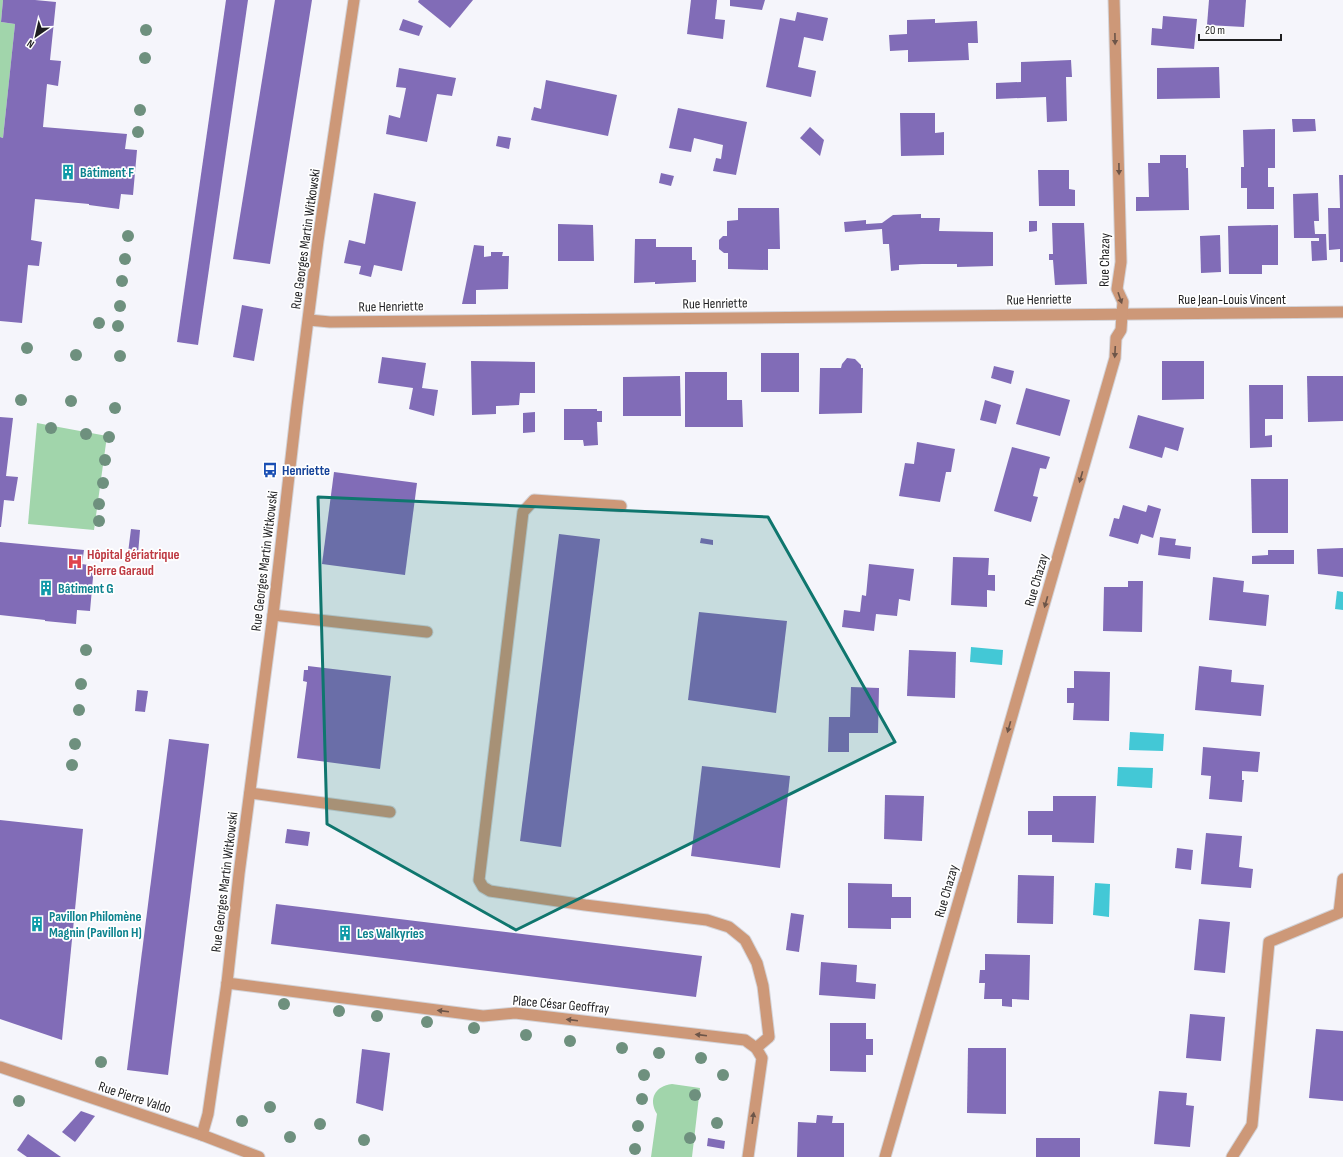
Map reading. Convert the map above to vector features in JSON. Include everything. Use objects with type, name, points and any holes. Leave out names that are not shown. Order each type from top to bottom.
[{"type":"street","name":"Rue Georges Martin Witkowski","points":[[202,1135],[208,1114],[226,983],[273,616],[318,241],[354,0]]},
{"type":"street","name":"Rue Chazay","points":[[885,1157],[1115,358],[1116,338],[1120,330],[1123,302],[1117,289],[1121,262],[1114,0]]},
{"type":"street","name":"Rue Jean-Louis Vincent","points":[[1122,314],[1343,312]]},
{"type":"street","name":"Rue Henriette","points":[[309,320],[330,322],[1122,314]]},
{"type":"street","points":[[620,506],[534,500],[523,512],[479,880],[483,887],[490,891],[585,905],[707,920],[729,927],[745,940],[757,963],[763,986],[769,1037],[756,1048],[762,1058],[748,1157]]},
{"type":"street","points":[[273,616],[427,632]]},
{"type":"street","points":[[250,793],[390,812]]},
{"type":"street","points":[[1232,1157],[1252,1125],[1269,942],[1339,913],[1343,879]]},
{"type":"street","name":"Place César Geoffray","points":[[226,983],[483,1016],[515,1013],[745,1040],[756,1048]]},
{"type":"street","name":"Rue Pierre Valdo","points":[[0,1067],[202,1135],[259,1157]]},
{"type":"highlighted area","points":[[318,497],[768,517],[895,742],[516,930],[327,824]]},
{"type":"green space","points":[[0,0],[3,0],[1,22],[15,24],[3,138],[0,137]]},
{"type":"green space","points":[[37,423],[107,436],[94,530],[28,524]]},
{"type":"green space","points":[[672,1084],[700,1088],[692,1157],[651,1157],[657,1114],[654,1108],[653,1098],[657,1090],[661,1087]]},
{"type":"water","points":[[1337,591],[1343,592],[1343,610],[1335,609]]},
{"type":"water","points":[[971,647],[1003,650],[1002,665],[970,662]]},
{"type":"water","points":[[1130,732],[1164,734],[1163,751],[1129,750]]},
{"type":"water","points":[[1118,767],[1153,768],[1152,788],[1117,786]]},
{"type":"water","points":[[1095,883],[1110,884],[1109,917],[1093,915]]},
{"type":"building","name":"Bâtiment F","points":[[3,0],[35,0],[56,2],[50,60],[61,61],[58,86],[47,84],[43,127],[127,134],[125,149],[137,150],[133,195],[121,194],[119,209],[89,204],[35,199],[31,240],[42,242],[39,266],[28,265],[22,323],[0,321],[0,137],[3,138],[15,24],[1,22]]},
{"type":"building","points":[[226,0],[248,0],[198,345],[177,342]]},
{"type":"building","points":[[275,0],[312,0],[270,264],[233,259]]},
{"type":"building","points":[[419,0],[473,0],[450,28],[418,2]]},
{"type":"building","points":[[691,0],[717,0],[715,19],[725,20],[723,39],[687,34]]},
{"type":"building","points":[[730,0],[765,0],[762,10],[730,6]]},
{"type":"building","points":[[1209,0],[1246,0],[1244,27],[1207,25]]},
{"type":"building","points":[[797,12],[828,18],[823,41],[804,37],[798,67],[816,71],[811,97],[766,87],[780,18],[795,21]]},
{"type":"building","points":[[1163,16],[1197,19],[1194,49],[1151,45],[1152,28],[1162,29]]},
{"type":"building","points":[[403,19],[423,26],[419,36],[399,30]]},
{"type":"building","points":[[935,19],[935,23],[977,21],[978,43],[968,43],[969,60],[908,62],[908,50],[890,51],[889,35],[907,34],[907,20]]},
{"type":"building","points":[[1071,60],[1072,77],[1066,77],[1067,121],[1047,122],[1046,97],[996,99],[996,83],[1021,82],[1021,62]]},
{"type":"building","points":[[1219,67],[1220,98],[1157,99],[1157,68]]},
{"type":"building","points":[[399,68],[456,78],[452,96],[437,94],[427,142],[386,134],[389,115],[400,118],[406,88],[396,87]]},
{"type":"building","points":[[546,80],[617,95],[608,136],[531,120],[534,107],[541,109]]},
{"type":"building","points":[[678,108],[747,122],[736,175],[713,171],[716,158],[721,159],[723,145],[694,138],[691,152],[669,148]]},
{"type":"building","points":[[900,113],[935,113],[935,133],[944,132],[944,155],[901,156]]},
{"type":"building","points":[[1292,119],[1315,119],[1316,131],[1293,132]]},
{"type":"building","points":[[810,127],[824,140],[820,156],[800,138]]},
{"type":"building","points":[[1275,129],[1275,168],[1268,168],[1268,187],[1274,187],[1274,209],[1247,209],[1247,188],[1241,188],[1241,167],[1244,167],[1243,130]]},
{"type":"building","points":[[498,136],[511,138],[509,149],[496,146]]},
{"type":"building","points":[[1160,155],[1186,155],[1186,168],[1188,168],[1189,210],[1136,211],[1136,197],[1149,197],[1148,163],[1160,163]]},
{"type":"building","points":[[1038,170],[1069,170],[1069,189],[1075,190],[1075,206],[1039,206]]},
{"type":"building","points":[[661,173],[674,176],[671,186],[659,183]]},
{"type":"building","points":[[1339,175],[1343,175],[1343,262],[1340,262],[1340,249],[1329,250],[1328,208],[1340,208]]},
{"type":"building","points":[[374,193],[416,202],[402,271],[374,265],[371,277],[359,274],[361,266],[344,263],[349,240],[365,244]]},
{"type":"building","points":[[1318,193],[1319,221],[1314,221],[1315,234],[1326,234],[1327,260],[1312,261],[1311,241],[1319,241],[1319,238],[1294,238],[1293,194]]},
{"type":"building","points":[[738,208],[779,208],[780,249],[768,249],[768,270],[728,269],[728,253],[724,253],[719,249],[719,240],[723,236],[727,236],[727,221],[738,220]]},
{"type":"building","points":[[921,214],[921,218],[940,218],[939,231],[993,232],[993,266],[957,267],[957,264],[899,265],[899,270],[891,271],[889,244],[883,244],[882,229],[845,232],[844,222],[866,220],[866,224],[882,223],[893,215]]},
{"type":"building","points":[[1029,221],[1037,221],[1037,231],[1029,232]]},
{"type":"building","points":[[1052,223],[1084,223],[1087,284],[1055,285],[1053,260],[1049,260],[1049,254],[1053,254]]},
{"type":"building","points":[[558,224],[593,225],[594,261],[558,261]]},
{"type":"building","points":[[1278,225],[1278,265],[1262,265],[1262,274],[1229,274],[1228,226]]},
{"type":"building","points":[[1220,235],[1221,272],[1201,273],[1200,236]]},
{"type":"building","points":[[635,239],[656,239],[656,247],[692,247],[692,260],[696,260],[696,282],[655,284],[655,282],[634,283]]},
{"type":"building","points":[[474,245],[484,246],[484,257],[491,256],[491,252],[503,252],[502,256],[509,256],[508,289],[476,290],[476,304],[462,304]]},
{"type":"building","points":[[242,305],[263,309],[254,361],[233,357]]},
{"type":"building","points":[[761,353],[799,353],[799,392],[761,392]]},
{"type":"building","points":[[382,357],[426,363],[422,388],[438,390],[434,416],[409,409],[413,388],[378,383]]},
{"type":"building","points":[[847,358],[855,359],[861,365],[861,368],[863,368],[862,413],[819,414],[820,368],[841,368],[842,364]]},
{"type":"building","points":[[471,361],[535,362],[535,393],[520,393],[519,405],[496,406],[496,414],[472,415]]},
{"type":"building","points":[[1162,361],[1204,361],[1204,399],[1162,400]]},
{"type":"building","points":[[994,366],[1014,371],[1011,384],[991,378]]},
{"type":"building","points":[[685,372],[727,372],[727,400],[742,400],[743,427],[685,427]]},
{"type":"building","points":[[680,376],[681,416],[623,416],[623,377]]},
{"type":"building","points":[[1307,376],[1343,376],[1343,421],[1308,422]]},
{"type":"building","points":[[1249,385],[1283,385],[1283,419],[1265,419],[1265,436],[1272,435],[1272,447],[1250,448]]},
{"type":"building","points":[[1026,388],[1070,400],[1060,436],[1016,424]]},
{"type":"building","points":[[985,400],[1001,405],[996,424],[980,420]]},
{"type":"building","points":[[564,409],[597,409],[597,411],[602,411],[602,422],[597,422],[598,445],[584,446],[583,440],[564,440]]},
{"type":"building","points":[[535,412],[535,432],[523,433],[523,413]]},
{"type":"building","points":[[1138,415],[1184,428],[1178,451],[1165,447],[1162,458],[1129,448]]},
{"type":"building","points":[[0,417],[13,418],[6,476],[18,477],[14,501],[4,500],[1,527],[0,527]]},
{"type":"building","points":[[917,442],[955,449],[951,472],[946,472],[940,502],[899,496],[905,463],[914,464]]},
{"type":"building","points":[[1012,447],[1050,457],[1046,469],[1040,468],[1033,496],[1038,497],[1031,522],[994,511]]},
{"type":"building","points":[[334,472],[417,483],[405,575],[322,564]]},
{"type":"building","points":[[1251,479],[1288,479],[1288,533],[1252,533]]},
{"type":"building","points":[[1123,505],[1146,512],[1148,505],[1161,509],[1153,538],[1141,534],[1138,544],[1109,536],[1114,518],[1119,519]]},
{"type":"building","points":[[131,529],[140,530],[138,554],[128,553]]},
{"type":"building","points":[[559,534],[600,539],[561,847],[520,841]]},
{"type":"building","points":[[1160,537],[1176,539],[1175,545],[1191,547],[1190,559],[1158,555]]},
{"type":"building","points":[[701,538],[713,540],[713,545],[700,543]]},
{"type":"building","name":"Bâtiment G","points":[[0,542],[84,550],[82,564],[94,566],[90,611],[77,610],[76,624],[0,615]]},
{"type":"building","points":[[1343,548],[1343,577],[1318,574],[1317,549]]},
{"type":"building","points":[[1268,550],[1294,550],[1294,564],[1252,564],[1252,556],[1268,555]]},
{"type":"building","points":[[953,557],[989,558],[988,575],[995,575],[995,591],[987,590],[987,607],[951,605]]},
{"type":"building","points":[[869,564],[914,569],[910,601],[899,599],[897,616],[876,614],[874,631],[842,627],[844,610],[860,612],[862,595],[866,596]]},
{"type":"building","points":[[1213,577],[1244,581],[1243,592],[1269,595],[1266,626],[1209,620]]},
{"type":"building","points":[[1128,581],[1143,581],[1142,632],[1103,631],[1104,587],[1128,587]]},
{"type":"building","points":[[699,612],[787,621],[776,713],[688,700]]},
{"type":"building","points":[[909,650],[956,652],[955,698],[907,696]]},
{"type":"building","points":[[308,666],[391,676],[380,769],[297,758],[307,682],[303,681],[304,670],[308,670]]},
{"type":"building","points":[[1199,666],[1232,670],[1231,682],[1264,685],[1261,716],[1195,710]]},
{"type":"building","points":[[1074,671],[1110,672],[1109,721],[1073,720],[1074,703],[1067,703],[1067,688],[1074,688]]},
{"type":"building","points":[[851,687],[879,688],[878,733],[849,733],[849,752],[828,752],[829,717],[850,717]]},
{"type":"building","points":[[137,690],[148,691],[145,712],[135,711]]},
{"type":"building","points":[[169,739],[209,744],[168,1075],[127,1070]]},
{"type":"building","points":[[1203,747],[1260,752],[1258,772],[1242,771],[1242,780],[1244,780],[1242,802],[1209,799],[1211,776],[1201,775]]},
{"type":"building","points":[[702,766],[790,776],[780,868],[691,856]]},
{"type":"building","points":[[885,795],[924,796],[922,841],[884,839]]},
{"type":"building","points":[[1053,796],[1096,796],[1094,843],[1052,842],[1052,835],[1028,835],[1028,811],[1053,811]]},
{"type":"building","name":"Pavillon Philomène Magnin (Pavillon H)","points":[[0,820],[83,829],[62,1040],[0,1019]]},
{"type":"building","points":[[287,829],[310,832],[308,846],[285,843]]},
{"type":"building","points":[[1206,833],[1242,836],[1239,867],[1253,869],[1251,888],[1201,884]]},
{"type":"building","points":[[1177,848],[1193,850],[1191,870],[1175,868]]},
{"type":"building","points":[[1018,875],[1054,876],[1053,924],[1017,923]]},
{"type":"building","points":[[848,883],[892,884],[892,897],[911,897],[911,918],[891,918],[891,929],[848,928]]},
{"type":"building","points":[[276,904],[702,956],[696,997],[271,944]]},
{"type":"building","points":[[791,913],[804,915],[799,952],[786,950]]},
{"type":"building","points":[[1199,919],[1230,922],[1225,973],[1194,970]]},
{"type":"building","points":[[985,954],[1030,955],[1029,1000],[1012,999],[1012,1007],[1002,1006],[1002,999],[984,999],[985,983],[979,983],[980,970],[985,970]]},
{"type":"building","points":[[821,962],[857,965],[856,982],[876,984],[875,999],[819,995]]},
{"type":"building","points":[[1190,1014],[1225,1017],[1221,1061],[1186,1058]]},
{"type":"building","points":[[830,1023],[866,1023],[866,1039],[873,1039],[873,1055],[866,1055],[866,1072],[830,1071]]},
{"type":"building","points":[[1316,1029],[1343,1031],[1343,1101],[1309,1098]]},
{"type":"building","points":[[968,1048],[1006,1048],[1006,1114],[967,1113]]},
{"type":"building","points":[[362,1049],[390,1053],[383,1111],[356,1103]]},
{"type":"building","points":[[1159,1091],[1187,1093],[1186,1105],[1194,1106],[1190,1147],[1154,1144]]},
{"type":"building","points":[[81,1111],[95,1116],[75,1142],[62,1132]]},
{"type":"building","points":[[817,1115],[833,1116],[832,1123],[844,1123],[844,1157],[797,1157],[798,1122],[816,1123]]},
{"type":"building","points":[[28,1134],[61,1157],[27,1157],[17,1150]]},
{"type":"building","points":[[708,1138],[725,1141],[724,1149],[707,1146]]},
{"type":"building","points":[[1036,1138],[1080,1138],[1080,1157],[1036,1157]]},
{"type":"place","name":"Bâtiment F","points":[[68,172]]},
{"type":"place","name":"Henriette","points":[[270,470]]},
{"type":"place","name":"Hôpital gériatrique Pierre Garaud","points":[[75,562]]},
{"type":"place","name":"Bâtiment G","points":[[46,588]]},
{"type":"place","name":"Pavillon Philomène Magnin (Pavillon H)","points":[[37,924]]},
{"type":"place","name":"Les Walkyries","points":[[345,933]]}]
